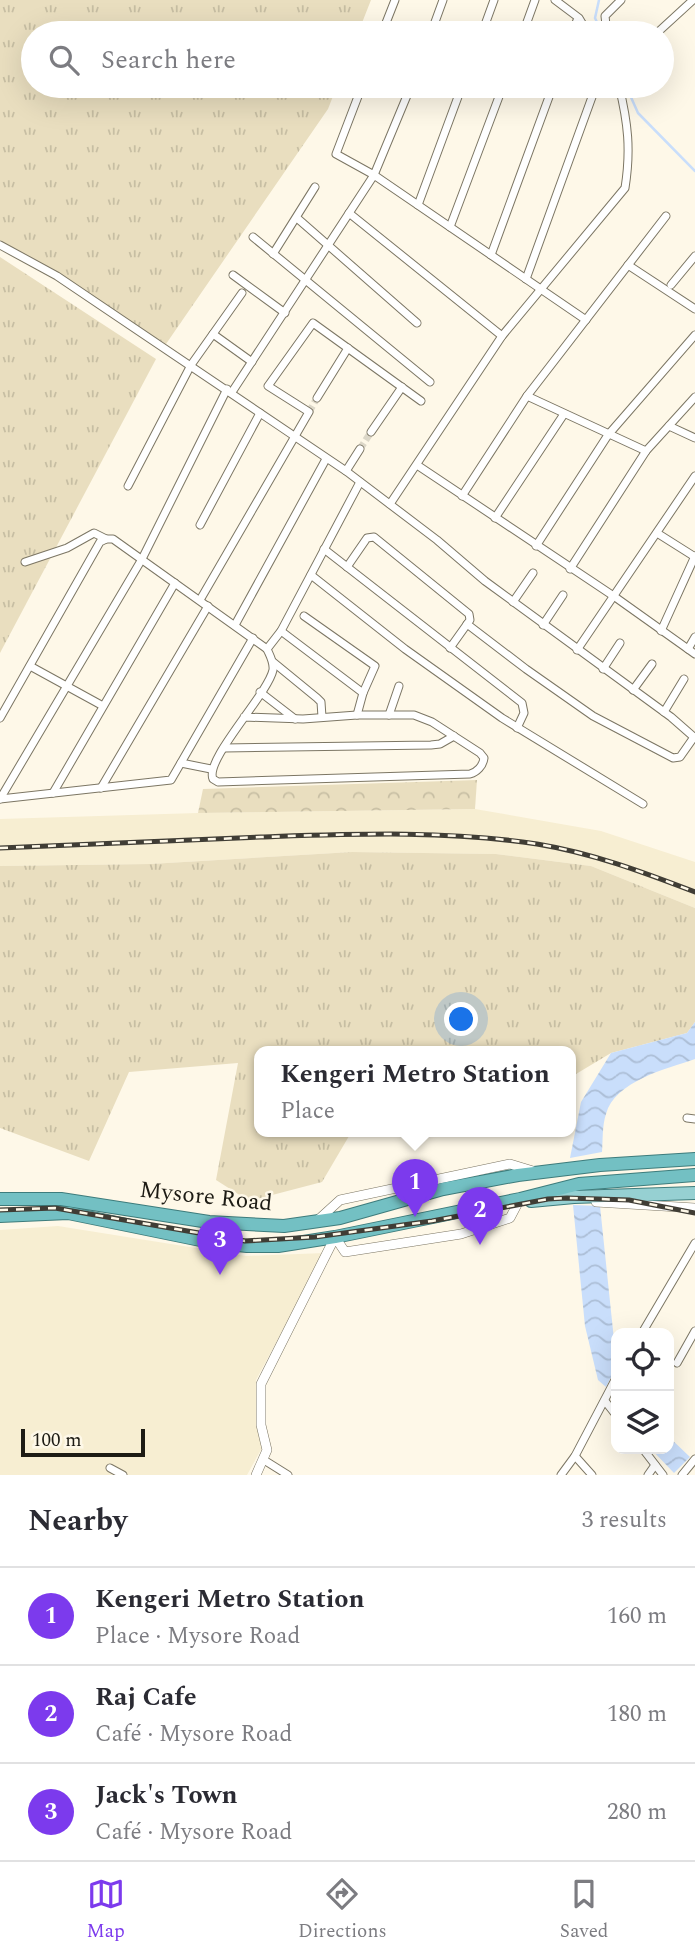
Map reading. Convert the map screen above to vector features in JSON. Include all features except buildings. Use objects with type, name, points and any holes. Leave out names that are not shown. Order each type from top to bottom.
[{"type":"highway","name":"Mysore Road","points":[[0,1199],[61,1199],[209,1222],[284,1226],[340,1218],[443,1189],[539,1172],[692,1158]]},
{"type":"highway","name":"Mysore Road","points":[[0,1216],[68,1213],[210,1242],[278,1246],[520,1199],[579,1184],[695,1175]]},
{"type":"main road","points":[[520,1199],[534,1201],[695,1193]]},
{"type":"street","points":[[387,21],[395,0]]},
{"type":"street","points":[[435,21],[443,0]]},
{"type":"street","points":[[486,21],[494,0]]},
{"type":"street","points":[[527,21],[535,0]]},
{"type":"street","points":[[555,0],[580,21]]},
{"type":"street","points":[[606,21],[606,16],[621,0]]},
{"type":"street","points":[[670,21],[693,0]]},
{"type":"street","points":[[357,98],[336,154],[374,175],[586,320]]},
{"type":"street","points":[[253,638],[171,780],[0,799],[142,559],[229,391],[285,313],[374,175],[406,98]]},
{"type":"street","points":[[418,205],[458,98]]},
{"type":"street","points":[[450,227],[498,98]]},
{"type":"street","points":[[491,255],[549,98]]},
{"type":"street","points":[[526,279],[592,98]]},
{"type":"street","points":[[390,504],[502,336],[625,188],[629,127],[623,98]]},
{"type":"street","points":[[273,254],[316,187]]},
{"type":"street","points":[[349,213],[502,336]]},
{"type":"street","points":[[462,496],[527,396],[666,216]]},
{"type":"street","points":[[296,218],[417,323]]},
{"type":"street","points":[[253,237],[430,382]]},
{"type":"street","points":[[0,245],[57,276],[346,471],[543,625],[695,737],[680,757],[673,758],[593,716],[467,624]]},
{"type":"street","points":[[671,285],[695,256]]},
{"type":"street","points":[[628,265],[695,309]]},
{"type":"street","points":[[233,275],[285,313]]},
{"type":"street","points":[[128,486],[191,365],[242,293]]},
{"type":"street","points":[[200,600],[309,412],[268,386],[313,323],[421,401]]},
{"type":"street","points":[[213,334],[252,362]]},
{"type":"street","points":[[536,546],[608,435],[695,335]]},
{"type":"street","points":[[317,398],[348,348]]},
{"type":"street","points":[[371,432],[401,387]]},
{"type":"street","points":[[527,396],[646,451]]},
{"type":"street","points":[[570,569],[646,451],[695,397]]},
{"type":"street","points":[[200,525],[260,413]]},
{"type":"street","points":[[495,518],[564,414]]},
{"type":"street","points":[[669,425],[695,438]]},
{"type":"street","points":[[346,471],[360,449]]},
{"type":"street","points":[[235,625],[326,459]]},
{"type":"street","points":[[416,465],[615,597],[692,652],[695,637]]},
{"type":"street","points":[[577,650],[695,476]]},
{"type":"street","points":[[267,649],[281,631],[360,482]]},
{"type":"street","points":[[25,562],[67,548],[94,533],[106,539],[113,539],[267,649],[273,662],[321,702],[322,717]]},
{"type":"street","points":[[657,533],[695,557],[662,631]]},
{"type":"street","points":[[347,567],[367,538],[374,537],[469,614],[471,617],[450,648]]},
{"type":"street","points":[[0,718],[100,542],[106,539]]},
{"type":"street","points":[[324,549],[522,703],[524,713],[517,728]]},
{"type":"street","points":[[513,602],[533,573]]},
{"type":"street","points":[[311,575],[405,649],[517,728],[643,804]]},
{"type":"street","points":[[53,793],[175,583]]},
{"type":"street","points":[[543,625],[563,595]]},
{"type":"street","points":[[101,788],[208,606]]},
{"type":"street","points":[[304,617],[374,666],[357,715]]},
{"type":"street","points":[[281,631],[363,694]]},
{"type":"street","points":[[603,668],[620,643]]},
{"type":"street","points":[[244,717],[424,717],[484,758],[483,763],[470,775],[218,782],[213,779],[211,769],[271,674],[273,662]]},
{"type":"street","points":[[633,691],[652,664]]},
{"type":"street","points":[[30,667],[103,706]]},
{"type":"street","points":[[664,712],[684,679]]},
{"type":"street","points":[[389,715],[399,687]]},
{"type":"street","points":[[260,692],[295,719]]},
{"type":"street","points":[[224,748],[430,745],[440,744],[454,736]]},
{"type":"street","points":[[181,763],[211,769]]},
{"type":"street","points":[[580,1197],[589,1201],[695,1208]]},
{"type":"street","points":[[256,1475],[267,1450],[261,1425],[261,1384],[335,1237],[345,1252],[461,1234],[510,1218],[520,1199]]},
{"type":"street","points":[[645,1328],[695,1243]]},
{"type":"street","points":[[677,1363],[695,1331]]},
{"type":"street","points":[[561,1475],[575,1456],[611,1388]]},
{"type":"street","points":[[605,1401],[611,1409]]},
{"type":"street","points":[[647,1454],[663,1475]]},
{"type":"street","points":[[575,1456],[592,1475]]},
{"type":"street","points":[[683,1473],[695,1459]]},
{"type":"street","points":[[264,1460],[288,1475]]},
{"type":"street","points":[[648,1475],[655,1465]]},
{"type":"street","points":[[110,1468],[123,1475]]},
{"type":"shaded area","points":[[475,809],[601,831],[695,862],[695,908],[591,866],[496,854],[352,852],[150,864],[0,866],[0,819]]},
{"type":"shaded area","points":[[58,1226],[246,1256],[324,1253],[256,1380],[256,1426],[263,1446],[247,1475],[0,1475],[0,1230]]},
{"type":"green space","points":[[0,0],[371,0],[363,21],[21,21],[21,98],[332,98],[328,109],[166,344],[0,242]]},
{"type":"green space","points":[[0,257],[156,359],[0,653]]},
{"type":"green space","points":[[477,780],[475,809],[198,813],[203,789]]},
{"type":"green space","points":[[352,852],[496,854],[591,866],[695,908],[695,1022],[687,1033],[611,1053],[576,1074],[576,1046],[254,1046],[254,1137],[348,1137],[322,1182],[249,1201],[216,1180],[238,1063],[129,1072],[89,1161],[0,1128],[0,866],[150,864]]},
{"type":"water","points":[[695,1022],[695,1059],[656,1072],[630,1085],[611,1103],[606,1114],[602,1152],[570,1158],[581,1102],[611,1053],[687,1033]]},
{"type":"water","points":[[573,1205],[600,1206],[613,1328],[611,1378],[606,1387],[598,1380],[585,1326]]},
{"type":"water","points":[[674,1442],[690,1457],[674,1473],[656,1454],[674,1454]]},
{"type":"waterway","points":[[596,21],[599,0]]},
{"type":"waterway","points":[[631,98],[638,113],[695,171]]},
{"type":"tunnel","points":[[309,412],[317,398]]},
{"type":"tunnel","points":[[360,449],[371,432]]},
{"type":"railway","points":[[0,848],[330,835],[468,837],[537,844],[578,852],[695,892]]},
{"type":"railway","points":[[0,1210],[55,1208],[245,1241],[315,1237],[432,1221],[548,1199],[629,1200],[695,1213]]},
{"type":"place","name":"Kengeri Metro Station","points":[[415,1217]]},
{"type":"place","name":"Raj Cafe","points":[[480,1245]]},
{"type":"place","name":"Jack's Town","points":[[220,1275]]}]
